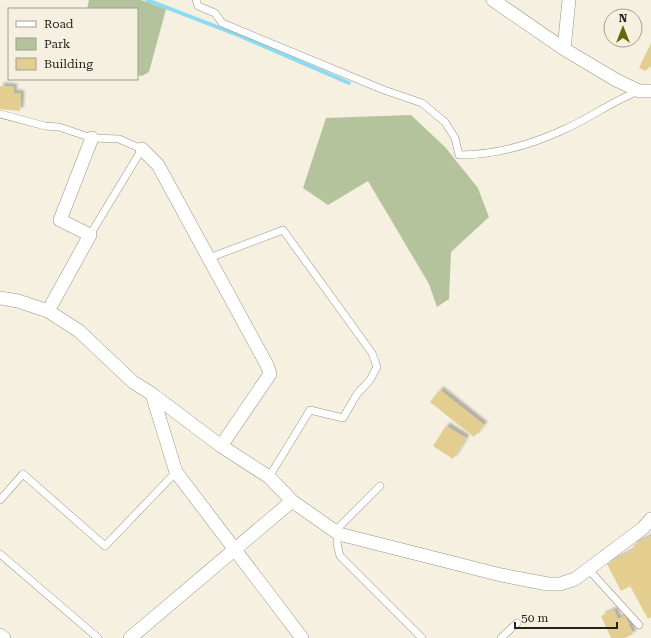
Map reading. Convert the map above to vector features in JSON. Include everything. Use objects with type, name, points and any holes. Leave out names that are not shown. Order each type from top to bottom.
[{"type":"street","points":[[493,0],[564,49],[616,80],[645,91]]},
{"type":"street","points":[[564,49],[569,0]]},
{"type":"street","points":[[48,311],[90,235],[60,220],[92,138]]},
{"type":"street","points":[[142,149],[158,165],[267,365],[270,374],[221,446]]},
{"type":"street","points":[[0,298],[18,301],[48,311],[79,331],[133,382],[152,394],[221,446],[268,476],[292,501],[337,532],[528,581],[560,584],[575,579],[589,570],[650,522]]},
{"type":"street","points":[[152,394],[176,472],[302,638]]},
{"type":"street","points":[[130,638],[292,501]]},
{"type":"street","points":[[0,635],[4,638]]},
{"type":"lane","points":[[196,0],[198,6],[215,13],[222,23],[384,90],[422,102],[445,122],[455,138],[459,156],[501,152],[536,140],[563,130],[626,96],[645,91]]},
{"type":"lane","points":[[0,114],[45,126],[59,127],[92,138],[119,139],[142,149],[90,235]]},
{"type":"lane","points":[[209,258],[283,230],[372,353],[377,367],[370,380],[357,394],[342,418],[310,410],[268,476]]},
{"type":"lane","points":[[0,500],[23,474],[105,546],[176,472]]},
{"type":"lane","points":[[380,486],[337,532],[337,543],[340,556],[422,638]]},
{"type":"lane","points":[[0,554],[98,638]]},
{"type":"lane","points":[[589,570],[639,625]]},
{"type":"lane","points":[[501,638],[517,623]]},
{"type":"green space","points":[[89,0],[141,0],[166,9],[149,72],[142,76],[138,75],[138,8],[87,8]]},
{"type":"green space","points":[[411,115],[445,147],[478,188],[489,217],[451,252],[449,299],[437,307],[429,284],[368,181],[328,205],[303,188],[326,118]]},
{"type":"building","points":[[651,43],[651,63],[646,71],[639,68]]},
{"type":"building","points":[[0,86],[14,87],[13,93],[21,94],[20,111],[0,109]]},
{"type":"building","points":[[440,390],[484,425],[474,437],[430,402]]},
{"type":"building","points":[[446,426],[466,438],[453,459],[433,446]]},
{"type":"building","points":[[651,536],[651,617],[648,619],[630,586],[621,591],[607,564],[635,549],[633,545]]},
{"type":"building","points":[[614,610],[618,619],[625,616],[633,634],[625,638],[611,638],[601,616]]},
{"type":"waterway","points":[[147,0],[238,35],[349,83]]}]
